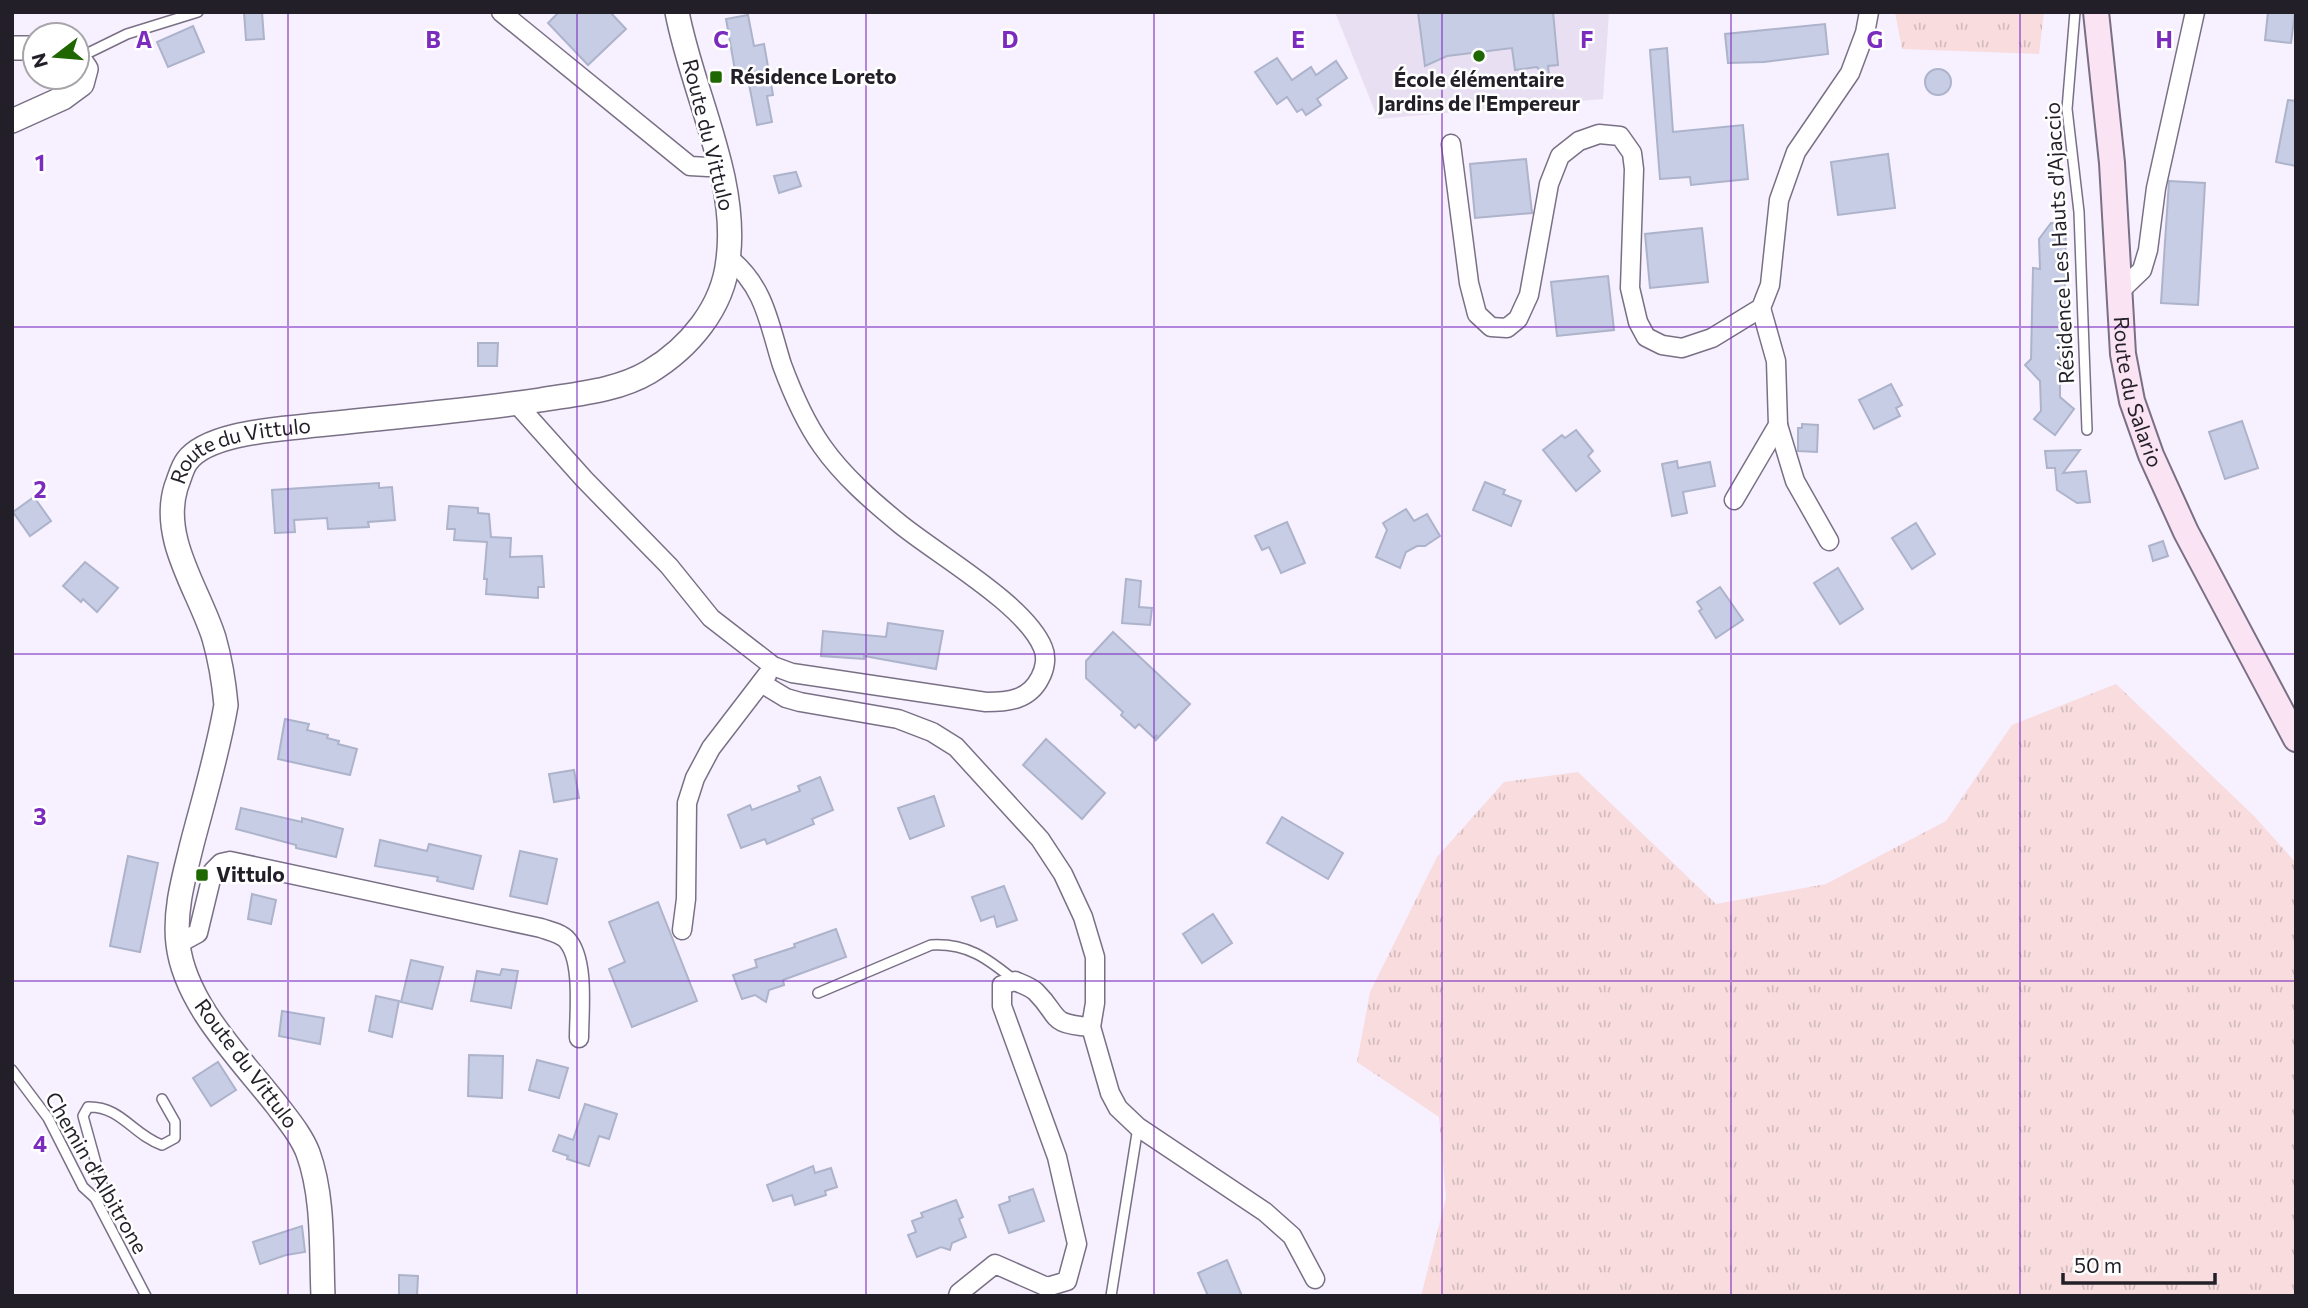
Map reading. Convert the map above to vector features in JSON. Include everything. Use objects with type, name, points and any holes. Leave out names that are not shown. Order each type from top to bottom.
[{"type":"main road","name":"Route du Salario","points":[[2096,12],[2112,163],[2125,366],[2132,401],[2151,455],[2186,532],[2296,739]]},
{"type":"street","points":[[501,12],[690,166],[708,167],[718,163]]},
{"type":"street","name":"Route du Vittulo","points":[[323,1296],[320,1224],[315,1178],[308,1153],[294,1127],[197,1003],[183,970],[178,944],[177,915],[184,878],[226,705],[214,639],[176,545],[172,509],[176,489],[186,461],[202,449],[256,431],[516,403],[607,388],[648,373],[683,348],[713,309],[725,279],[729,258],[729,213],[677,12]]},
{"type":"street","points":[[1829,541],[1795,481],[1778,425],[1776,362],[1761,308],[1770,285],[1779,200],[1797,152],[1850,73],[1865,33],[1869,12]]},
{"type":"street","points":[[2120,291],[2142,270],[2148,250],[2156,188],[2195,12]]},
{"type":"street","points":[[12,121],[64,98],[73,91]]},
{"type":"street","points":[[1451,144],[1469,283],[1477,314],[1491,327],[1507,328],[1518,319],[1530,295],[1549,184],[1560,156],[1580,141],[1600,134],[1620,136],[1632,153],[1634,169],[1630,288],[1638,322],[1646,337],[1662,345],[1682,348],[1712,338],[1761,308]]},
{"type":"street","points":[[516,403],[584,479],[669,566],[711,618],[773,666],[792,673],[986,702],[1008,702],[1024,696],[1037,686],[1045,670],[1044,649],[1028,623],[995,594],[901,525],[860,490],[822,446],[803,415],[783,368],[757,289],[729,258]]},
{"type":"street","points":[[1734,500],[1778,425]]},
{"type":"street","points":[[682,930],[686,898],[687,803],[695,778],[711,748],[773,666]]},
{"type":"street","points":[[761,682],[786,698],[800,702],[898,719],[932,732],[956,747],[1040,839],[1063,874],[1083,916],[1094,957],[1095,1003],[1091,1027],[1110,1093],[1118,1108],[1138,1127],[1265,1212],[1292,1236],[1315,1279]]},
{"type":"street","points":[[178,944],[198,933],[213,871],[221,863],[230,860],[541,928],[565,937],[571,946],[579,972],[579,1038]]},
{"type":"street","points":[[958,1296],[995,1264],[1047,1287],[1067,1281],[1077,1244],[1057,1157],[1002,1006],[1002,985],[1015,981],[1035,991],[1055,1019],[1071,1026],[1091,1027]]},
{"type":"lane","points":[[91,51],[127,34],[198,12]]},
{"type":"lane","name":"Résidence Les Hauts d'Ajaccio","points":[[2075,12],[2067,109],[2079,212],[2087,430]]},
{"type":"lane","points":[[818,993],[931,945],[950,944],[972,951],[989,959],[1015,981]]},
{"type":"lane","name":"Chemin d'Albitrone","points":[[12,1070],[48,1118],[83,1187],[95,1198],[146,1296]]},
{"type":"lane","points":[[95,1198],[104,1192],[83,1116],[88,1107],[103,1106],[121,1116],[148,1140],[162,1145],[175,1138],[175,1122],[162,1098]]},
{"type":"lane","points":[[1111,1296],[1138,1127]]},
{"type":"shaded area","name":"École élémentaire Jardins de l'Empereur","points":[[1335,12],[1609,12],[1603,99],[1378,119]]},
{"type":"green space","points":[[1895,12],[2044,12],[2039,54],[1902,49]]},
{"type":"green space","points":[[2116,684],[2254,816],[2296,863],[2296,1296],[1421,1296],[1446,1198],[1439,1117],[1357,1062],[1370,992],[1437,857],[1504,782],[1578,772],[1716,904],[1826,884],[1946,821],[2012,725]]},
{"type":"building","points":[[244,12],[262,12],[264,39],[246,40]]},
{"type":"building","points":[[559,12],[610,12],[626,29],[588,65],[548,23]]},
{"type":"building","points":[[1418,12],[1553,12],[1558,65],[1548,66],[1550,83],[1537,67],[1515,70],[1512,48],[1447,56],[1425,66]]},
{"type":"building","points":[[2268,12],[2295,12],[2291,43],[2265,40]]},
{"type":"building","points":[[748,15],[754,46],[764,44],[773,95],[767,96],[772,122],[757,125],[747,74],[736,76],[726,19]]},
{"type":"building","points":[[1825,24],[1828,54],[1764,62],[1728,63],[1725,34]]},
{"type":"building","points":[[193,26],[204,52],[168,67],[157,42]]},
{"type":"building","points":[[1667,48],[1673,132],[1743,125],[1748,179],[1691,185],[1690,177],[1660,179],[1650,50]]},
{"type":"building","points":[[1277,58],[1292,80],[1311,67],[1316,75],[1336,61],[1347,78],[1317,99],[1321,105],[1306,115],[1302,109],[1297,112],[1287,97],[1277,104],[1255,72]]},
{"type":"building","points":[[1938,69],[1947,73],[1951,82],[1947,91],[1938,95],[1929,91],[1925,82],[1929,73]]},
{"type":"building","points":[[2288,100],[2296,101],[2296,166],[2276,162]]},
{"type":"building","points":[[1888,154],[1895,208],[1838,215],[1831,162]]},
{"type":"building","points":[[1526,159],[1532,213],[1475,218],[1470,164]]},
{"type":"building","points":[[796,172],[801,186],[779,193],[774,176]]},
{"type":"building","points":[[2169,181],[2205,183],[2198,305],[2161,303]]},
{"type":"building","points":[[2051,223],[2066,224],[2064,325],[2060,326],[2060,397],[2074,409],[2055,435],[2034,419],[2041,411],[2040,381],[2025,365],[2031,359],[2033,268],[2040,269],[2039,239]]},
{"type":"building","points":[[1702,228],[1708,282],[1650,288],[1645,234]]},
{"type":"building","points":[[1608,276],[1614,330],[1557,336],[1551,282]]},
{"type":"building","points":[[478,343],[498,343],[497,366],[478,366]]},
{"type":"building","points":[[1891,384],[1902,405],[1896,408],[1900,416],[1874,429],[1859,400]]},
{"type":"building","points":[[2242,421],[2258,468],[2225,479],[2209,432]]},
{"type":"building","points":[[1802,424],[1818,425],[1817,452],[1798,451],[1798,428],[1802,428]]},
{"type":"building","points":[[1576,430],[1593,451],[1588,456],[1600,471],[1576,491],[1543,450],[1562,435],[1565,438]]},
{"type":"building","points":[[2080,450],[2063,473],[2086,471],[2090,502],[2077,503],[2057,490],[2055,468],[2047,468],[2045,451]]},
{"type":"building","points":[[1677,461],[1678,468],[1710,462],[1715,486],[1683,492],[1687,513],[1672,516],[1662,464]]},
{"type":"building","points":[[1485,482],[1505,490],[1503,494],[1521,501],[1511,526],[1473,510]]},
{"type":"building","points":[[379,483],[379,488],[392,487],[395,520],[368,522],[369,527],[328,529],[327,518],[294,520],[295,532],[275,533],[272,490]]},
{"type":"building","points":[[34,497],[51,521],[30,536],[13,512]]},
{"type":"building","points":[[449,506],[478,508],[478,513],[489,514],[491,537],[511,538],[510,557],[542,556],[544,587],[538,587],[538,598],[486,594],[487,579],[484,579],[487,542],[454,540],[455,529],[447,529]]},
{"type":"building","points":[[1406,509],[1414,521],[1427,514],[1440,536],[1425,546],[1417,546],[1406,552],[1400,568],[1376,557],[1387,530],[1383,523]]},
{"type":"building","points":[[1287,522],[1305,563],[1281,573],[1269,547],[1262,550],[1255,536]]},
{"type":"building","points":[[1916,523],[1935,554],[1912,569],[1892,538]]},
{"type":"building","points":[[2163,541],[2168,556],[2153,561],[2149,546]]},
{"type":"building","points":[[85,562],[118,588],[97,612],[63,586]]},
{"type":"building","points":[[1838,568],[1863,609],[1840,624],[1814,583]]},
{"type":"building","points":[[1126,579],[1141,581],[1139,607],[1152,608],[1150,625],[1122,623]]},
{"type":"building","points":[[1720,587],[1743,620],[1716,638],[1699,611],[1702,609],[1697,602]]},
{"type":"building","points":[[888,623],[943,631],[936,669],[864,656],[864,659],[821,656],[823,631],[886,637]]},
{"type":"building","points":[[1113,632],[1190,704],[1155,741],[1157,735],[1154,738],[1139,724],[1135,728],[1121,715],[1123,712],[1086,678],[1086,661]]},
{"type":"building","points":[[285,719],[309,724],[307,730],[328,735],[327,738],[339,741],[338,744],[357,749],[350,775],[278,759]]},
{"type":"building","points":[[1046,739],[1105,793],[1082,819],[1023,765]]},
{"type":"building","points":[[574,770],[579,798],[554,802],[549,774]]},
{"type":"building","points":[[820,777],[833,810],[812,819],[814,824],[767,844],[765,839],[741,848],[728,815],[750,805],[752,810],[800,791],[798,786]]},
{"type":"building","points":[[934,796],[944,826],[910,839],[898,808]]},
{"type":"building","points":[[241,808],[302,822],[302,818],[343,829],[336,857],[296,848],[296,845],[236,829]]},
{"type":"building","points":[[1282,817],[1343,853],[1328,879],[1267,843]]},
{"type":"building","points":[[380,840],[427,851],[429,844],[481,856],[473,889],[437,881],[438,877],[375,866]]},
{"type":"building","points":[[520,851],[557,859],[547,904],[510,896]]},
{"type":"building","points":[[128,856],[158,863],[140,952],[110,946]]},
{"type":"building","points":[[1004,886],[1017,920],[997,927],[994,916],[981,921],[972,897]]},
{"type":"building","points":[[252,894],[276,900],[271,924],[248,919]]},
{"type":"building","points":[[658,902],[697,1001],[632,1027],[609,969],[625,962],[609,922]]},
{"type":"building","points":[[1213,914],[1232,943],[1202,963],[1183,934]]},
{"type":"building","points":[[836,929],[846,957],[783,980],[784,985],[769,990],[766,1002],[755,995],[742,999],[733,975],[757,967],[755,960],[795,947],[794,944]]},
{"type":"building","points":[[411,960],[443,967],[432,1009],[401,1002]]},
{"type":"building","points":[[502,969],[518,971],[511,1008],[471,1001],[477,971],[500,975]]},
{"type":"building","points":[[376,996],[399,1001],[392,1037],[369,1031]]},
{"type":"building","points":[[282,1011],[324,1018],[320,1044],[279,1036]]},
{"type":"building","points":[[469,1055],[503,1056],[502,1098],[468,1096]]},
{"type":"building","points":[[537,1060],[568,1068],[559,1098],[529,1090]]},
{"type":"building","points":[[218,1062],[236,1090],[211,1106],[193,1078]]},
{"type":"building","points":[[585,1104],[617,1114],[609,1139],[599,1136],[589,1166],[553,1151],[559,1135],[573,1140]]},
{"type":"building","points":[[813,1166],[815,1173],[831,1168],[837,1187],[825,1191],[826,1195],[795,1205],[792,1195],[773,1201],[767,1185]]},
{"type":"building","points":[[1033,1189],[1044,1221],[1009,1233],[999,1205],[1010,1201],[1009,1197]]},
{"type":"building","points":[[956,1200],[963,1217],[959,1219],[966,1237],[952,1243],[950,1250],[941,1247],[917,1257],[908,1235],[916,1232],[912,1221],[923,1217],[921,1213]]},
{"type":"building","points":[[302,1226],[305,1252],[260,1264],[253,1242]]},
{"type":"building","points":[[1227,1260],[1242,1296],[1208,1296],[1198,1273]]},
{"type":"building","points":[[399,1275],[418,1276],[417,1296],[399,1296]]},
{"type":"place","name":"École élémentaire Jardins de l'Empereur","points":[[1479,56]]},
{"type":"place","name":"Résidence Loreto","points":[[716,77]]},
{"type":"place","name":"Vittulo","points":[[202,875]]}]
